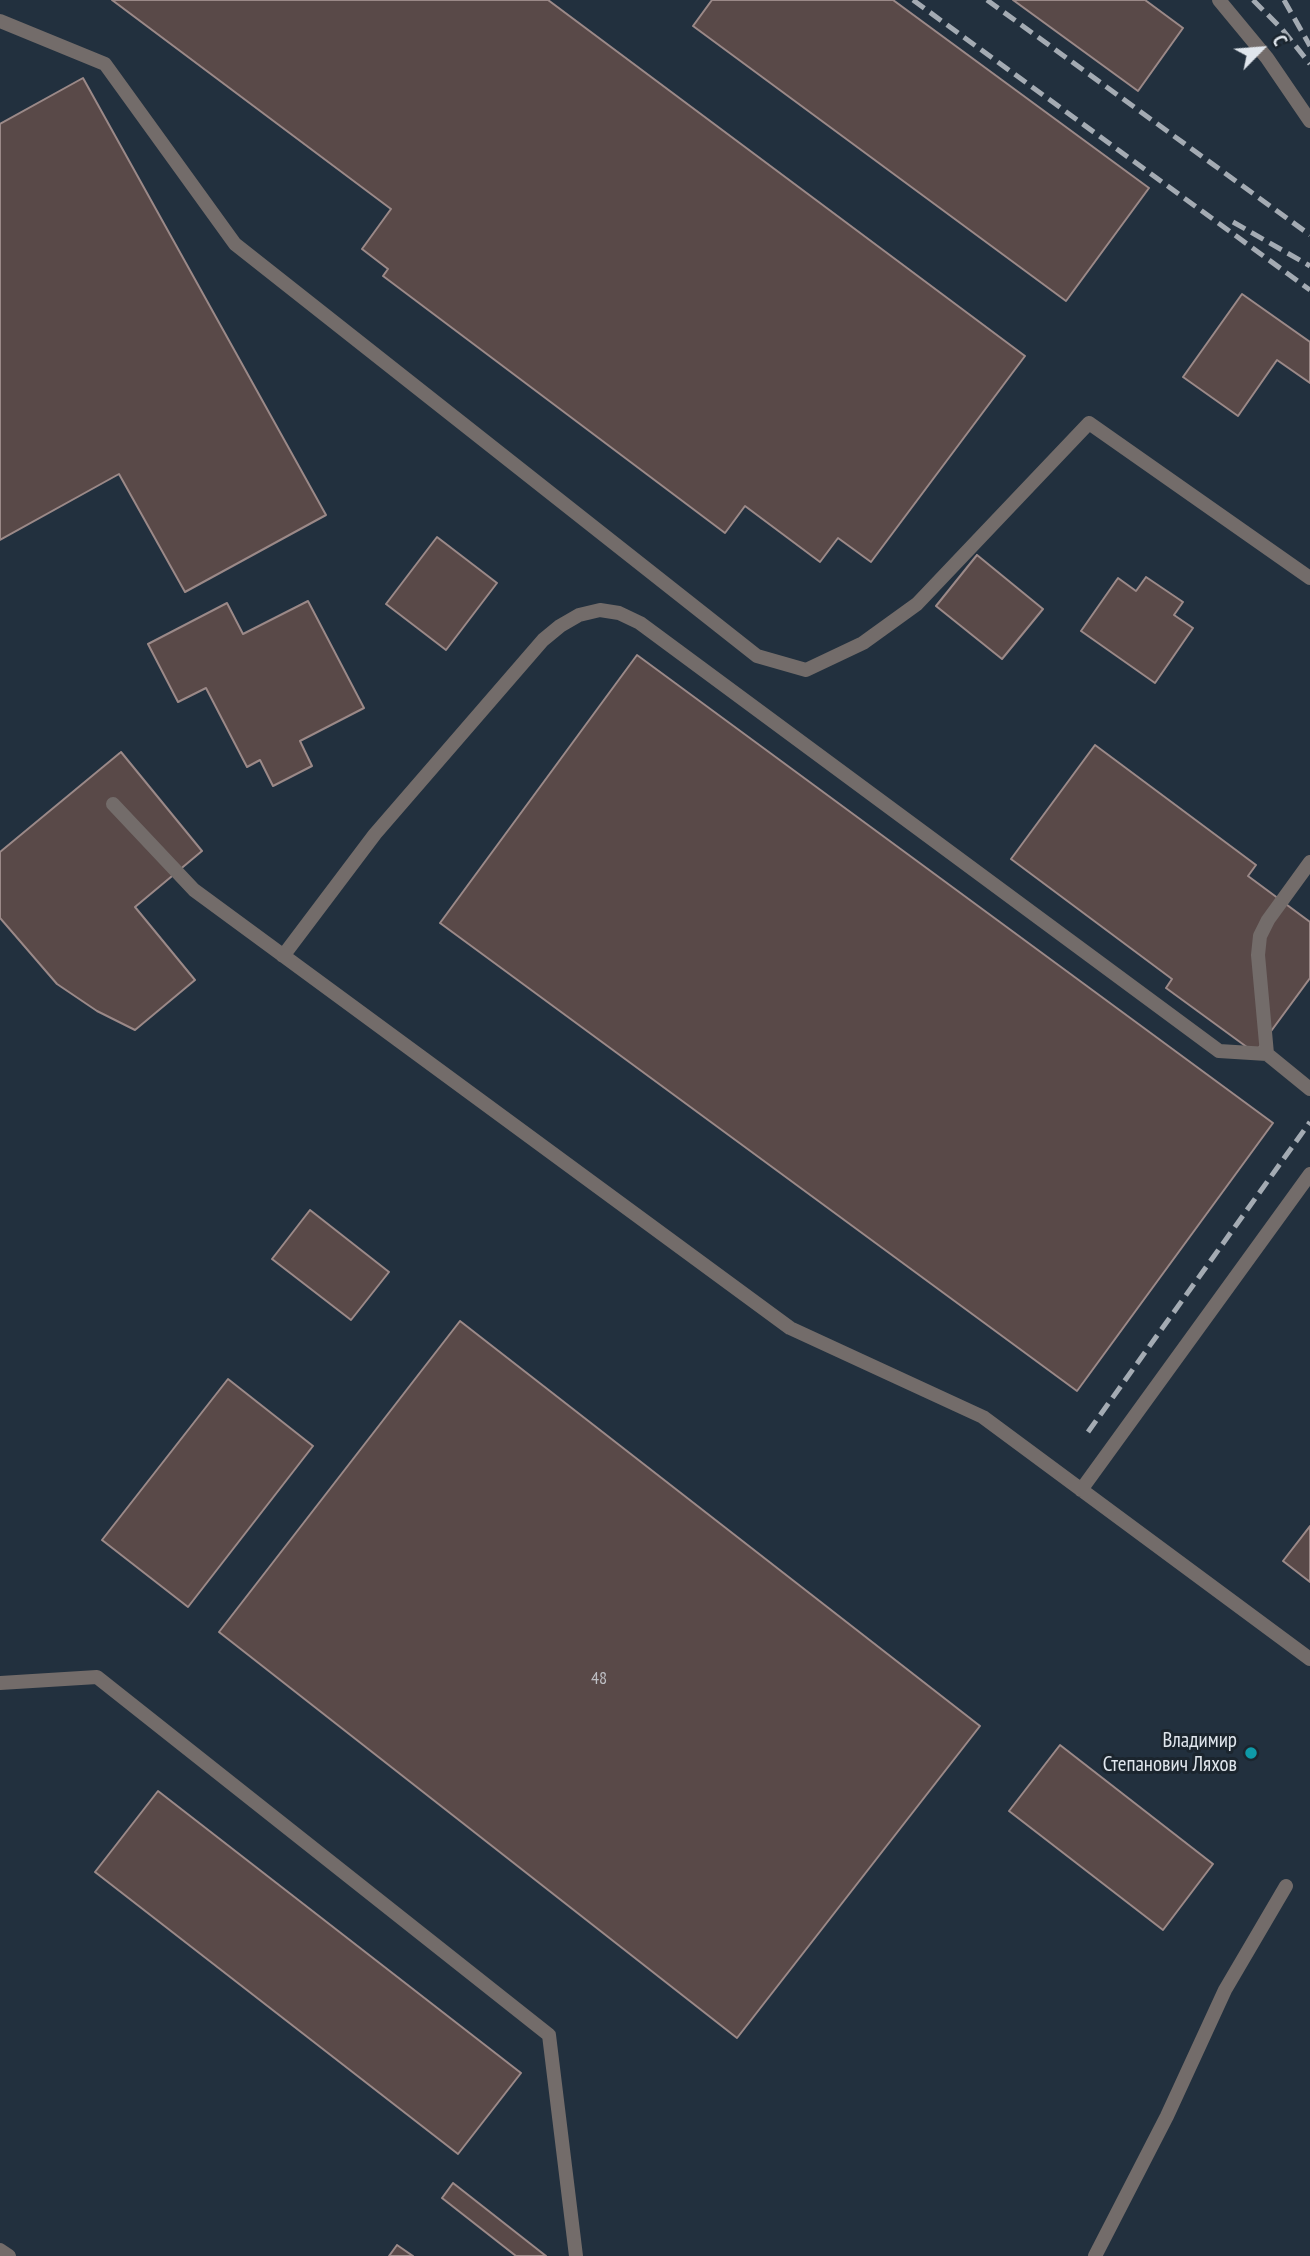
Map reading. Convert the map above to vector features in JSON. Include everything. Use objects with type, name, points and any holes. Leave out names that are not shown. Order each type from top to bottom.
[{"type":"lane","points":[[1219,0],[1267,58],[1310,121]]},
{"type":"lane","points":[[0,21],[104,64],[235,244],[757,656],[806,670],[863,643],[917,604],[1089,423],[1310,578]]},
{"type":"lane","points":[[283,956],[375,834],[543,640],[579,615],[600,610],[620,612],[640,624],[1219,1051],[1267,1054],[1310,1089]]},
{"type":"lane","points":[[113,804],[194,890],[790,1328],[983,1417],[1310,1659]]},
{"type":"lane","points":[[1267,1054],[1258,955],[1260,936],[1268,920],[1310,862]]},
{"type":"lane","points":[[1081,1490],[1310,1174]]},
{"type":"lane","points":[[0,1683],[97,1677],[549,2035],[576,2256]]},
{"type":"lane","points":[[1095,2256],[1167,2116],[1225,1990],[1286,1886]]},
{"type":"lane","points":[[0,2250],[9,2256]]},
{"type":"shaded area","points":[[0,0],[1310,0],[1310,2256],[0,2256]]},
{"type":"building","points":[[112,0],[548,0],[1025,356],[871,562],[838,538],[820,562],[745,506],[725,533],[383,276],[388,269],[362,249],[391,209]]},
{"type":"building","points":[[712,0],[893,0],[1149,188],[1066,301],[693,26]]},
{"type":"building","points":[[1013,0],[1145,0],[1183,28],[1138,91]]},
{"type":"building","points":[[83,78],[326,515],[185,592],[119,474],[0,540],[0,124]]},
{"type":"building","points":[[1242,294],[1310,342],[1310,383],[1277,360],[1238,416],[1183,377]]},
{"type":"building","points":[[437,537],[497,583],[446,650],[386,604]]},
{"type":"building","points":[[977,555],[1043,609],[1002,659],[936,606]]},
{"type":"building","points":[[1146,577],[1183,602],[1174,615],[1193,628],[1155,683],[1081,631],[1118,578],[1136,591]]},
{"type":"building","points":[[308,601],[364,708],[300,741],[312,766],[273,786],[260,760],[247,767],[206,688],[178,702],[148,644],[227,603],[243,634]]},
{"type":"building","points":[[637,655],[1273,1123],[1077,1391],[440,923]]},
{"type":"building","points":[[1095,745],[1256,865],[1248,876],[1310,922],[1310,978],[1255,1053],[1166,988],[1172,979],[1011,859]]},
{"type":"building","points":[[121,752],[202,851],[135,907],[195,980],[135,1030],[97,1011],[57,984],[0,918],[0,852]]},
{"type":"building","points":[[310,1210],[389,1272],[351,1320],[272,1259]]},
{"type":"building","points":[[460,1321],[980,1726],[737,2038],[219,1632]]},
{"type":"building","points":[[228,1379],[313,1446],[188,1607],[102,1540]]},
{"type":"building","points":[[1310,1526],[1310,1582],[1283,1561]]},
{"type":"building","points":[[1060,1745],[1213,1864],[1163,1930],[1009,1811]]},
{"type":"building","points":[[158,1791],[521,2073],[458,2154],[95,1872]]},
{"type":"building","points":[[453,2183],[546,2256],[516,2256],[442,2198]]},
{"type":"building","points":[[397,2245],[413,2256],[389,2256]]},
{"type":"railway","points":[[913,0],[1310,290]]},
{"type":"railway","points":[[987,0],[1310,235]]},
{"type":"railway","points":[[1253,0],[1282,29],[1310,64]]},
{"type":"railway","points":[[1284,0],[1310,46]]},
{"type":"railway","points":[[1233,222],[1310,266]]},
{"type":"railway","points":[[1088,1432],[1310,1122]]},
{"type":"place","name":"Владимир Степанович Ляхов","points":[[1251,1753]]}]
